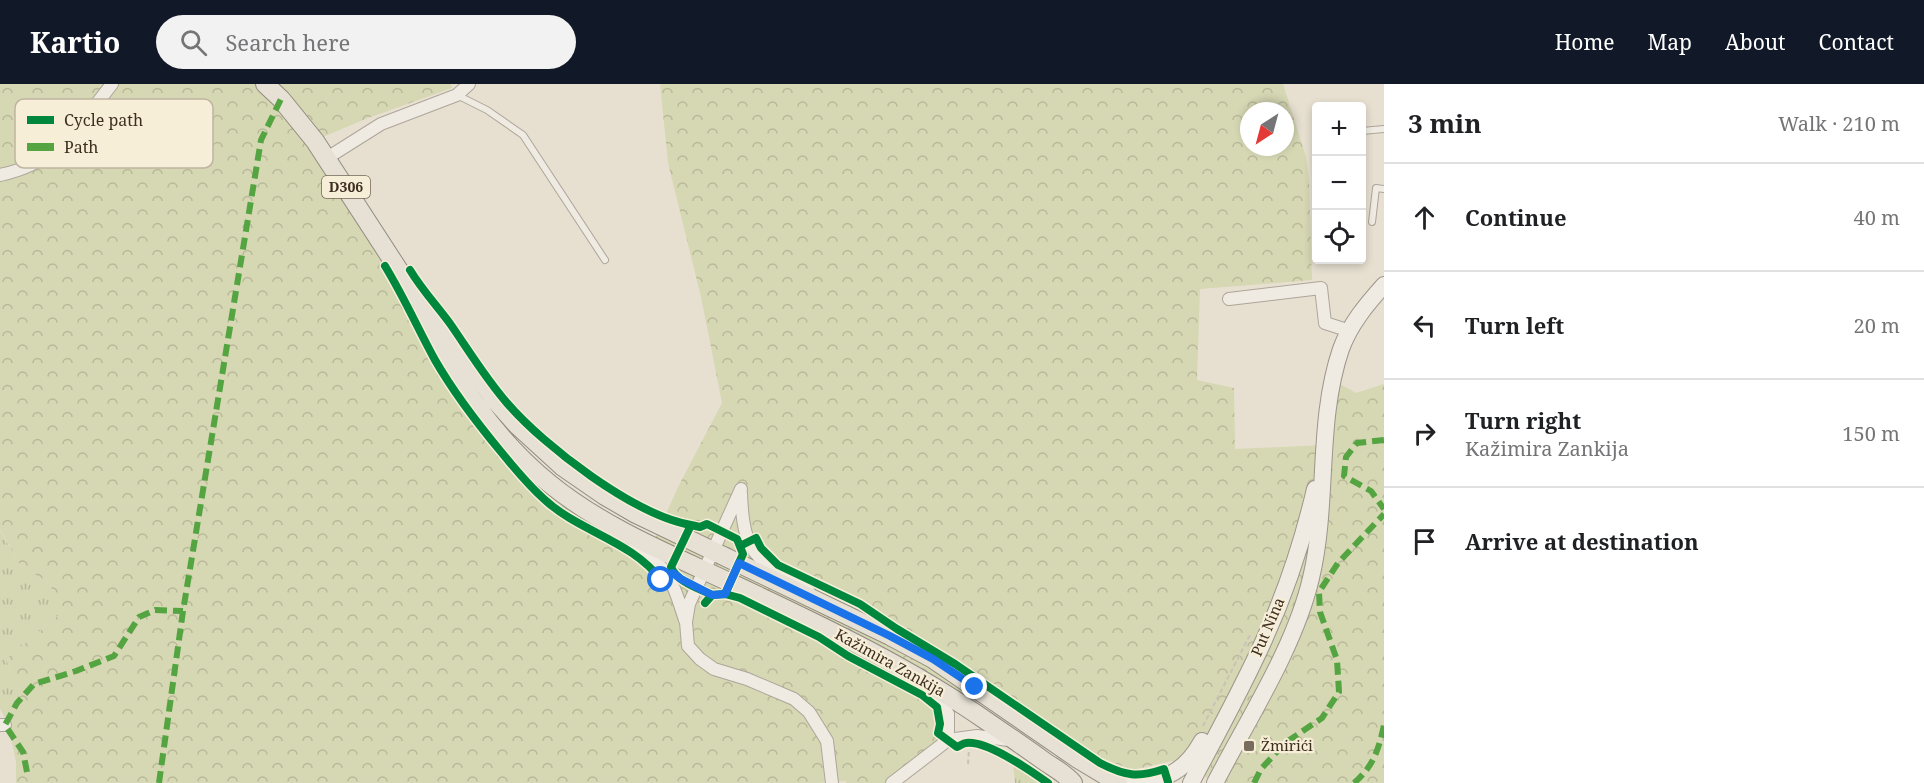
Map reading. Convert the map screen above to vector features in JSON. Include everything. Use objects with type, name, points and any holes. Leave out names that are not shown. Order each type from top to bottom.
[{"type":"main road","name":"Kažimira Zankija","points":[[265,84],[281,99],[327,158],[413,292],[435,340],[455,374],[503,438],[549,483],[599,519],[627,534],[826,629],[933,685],[1075,782]]},
{"type":"main road","name":"Put Nina","points":[[1215,783],[1300,615],[1316,553],[1323,462],[1333,380],[1342,348],[1350,331],[1366,304],[1384,285]]},
{"type":"main road","name":"Kažimira Zankija","points":[[413,292],[448,332],[494,399],[539,447],[563,467],[616,503],[933,659],[1078,759],[1115,781]]},
{"type":"main road","name":"Put Nina","points":[[1191,783],[1264,641],[1301,540],[1323,462]]},
{"type":"main road","points":[[1115,781],[1154,780],[1176,772],[1195,754],[1206,734],[1221,726]]},
{"type":"main road","points":[[1228,757],[1230,783]]},
{"type":"street","points":[[100,99],[112,84]]},
{"type":"street","points":[[327,158],[381,124],[457,95],[469,84]]},
{"type":"street","points":[[0,175],[22,168]]},
{"type":"street","points":[[1229,300],[1321,288],[1325,323],[1350,331]]},
{"type":"street","points":[[686,622],[689,604],[703,570],[741,489],[742,522],[747,539],[755,553],[766,565],[797,581],[820,602]]},
{"type":"street","points":[[627,534],[640,549],[651,556],[668,576],[686,622],[688,646],[700,659],[714,669],[747,679],[794,699],[809,712],[827,741],[832,783]]},
{"type":"street","points":[[933,685],[948,714],[948,740]]},
{"type":"street","points":[[892,783],[948,740],[976,736],[1015,741]]},
{"type":"lane","points":[[457,95],[487,110],[523,135],[605,260]]},
{"type":"lane","points":[[1366,131],[1384,129]]},
{"type":"lane","points":[[1372,222],[1376,188],[1384,189]]},
{"type":"path","points":[[1201,730],[1252,631]]},
{"type":"path","points":[[948,740],[957,747],[973,744],[968,764]]},
{"type":"green space","points":[[0,84],[451,84],[452,88],[368,118],[316,140],[435,340],[524,461],[652,546],[678,487],[722,403],[701,297],[668,163],[660,84],[1283,84],[1289,102],[1240,102],[1240,156],[1294,156],[1294,119],[1306,157],[1309,178],[1312,280],[1200,289],[1197,380],[1234,388],[1235,449],[1325,445],[1333,380],[1356,393],[1384,384],[1384,783],[1218,783],[1172,761],[1132,770],[1064,743],[972,676],[940,748],[892,783],[846,783],[846,781],[816,783],[16,783],[16,762],[8,723],[21,694],[6,659],[65,610],[47,581],[21,567],[0,529]]},
{"type":"green space","points":[[0,530],[21,567],[47,581],[65,610],[6,659],[21,694],[8,723],[0,709]]},
{"type":"green space","points":[[1013,764],[1042,783],[1015,783]]},
{"type":"marked path","points":[[159,783],[183,611],[261,140],[281,99]]},
{"type":"marked path","points":[[1384,440],[1357,443],[1346,457],[1344,476],[1371,491],[1384,509]]},
{"type":"marked path","points":[[1254,783],[1261,769],[1285,743],[1322,718],[1339,692],[1337,660],[1320,612],[1319,592],[1338,563],[1384,514]]},
{"type":"marked path","points":[[27,772],[23,752],[5,725],[17,703],[34,684],[114,656],[139,617],[155,610],[183,611]]},
{"type":"marked path","points":[[1354,783],[1366,771],[1374,757],[1384,725]]},
{"type":"cycle path","points":[[385,266],[450,384],[466,408],[528,483],[559,511],[636,556],[661,580],[673,573]]},
{"type":"cycle path","points":[[410,270],[499,394],[543,439],[617,493],[668,519],[691,525]]},
{"type":"cycle path","points":[[705,603],[712,595],[725,594],[743,554],[737,539],[707,524],[700,527],[691,525],[671,567],[683,581],[712,595]]},
{"type":"cycle path","points":[[740,546],[756,538],[761,548],[778,565],[860,604],[955,664],[1100,763],[1117,771],[1132,774],[1147,774],[1164,769],[1168,782]]},
{"type":"cycle path","points":[[725,594],[740,598],[819,637],[848,656],[922,695],[937,707],[940,724],[938,733],[957,747],[964,743],[985,746],[1008,757],[1048,783]]},
{"type":"place","name":"Žmirići","points":[[1249,746]]},
{"type":"route","points":[[661,580],[673,573],[712,595],[725,594],[739,563],[890,636],[933,659],[975,687]]}]
